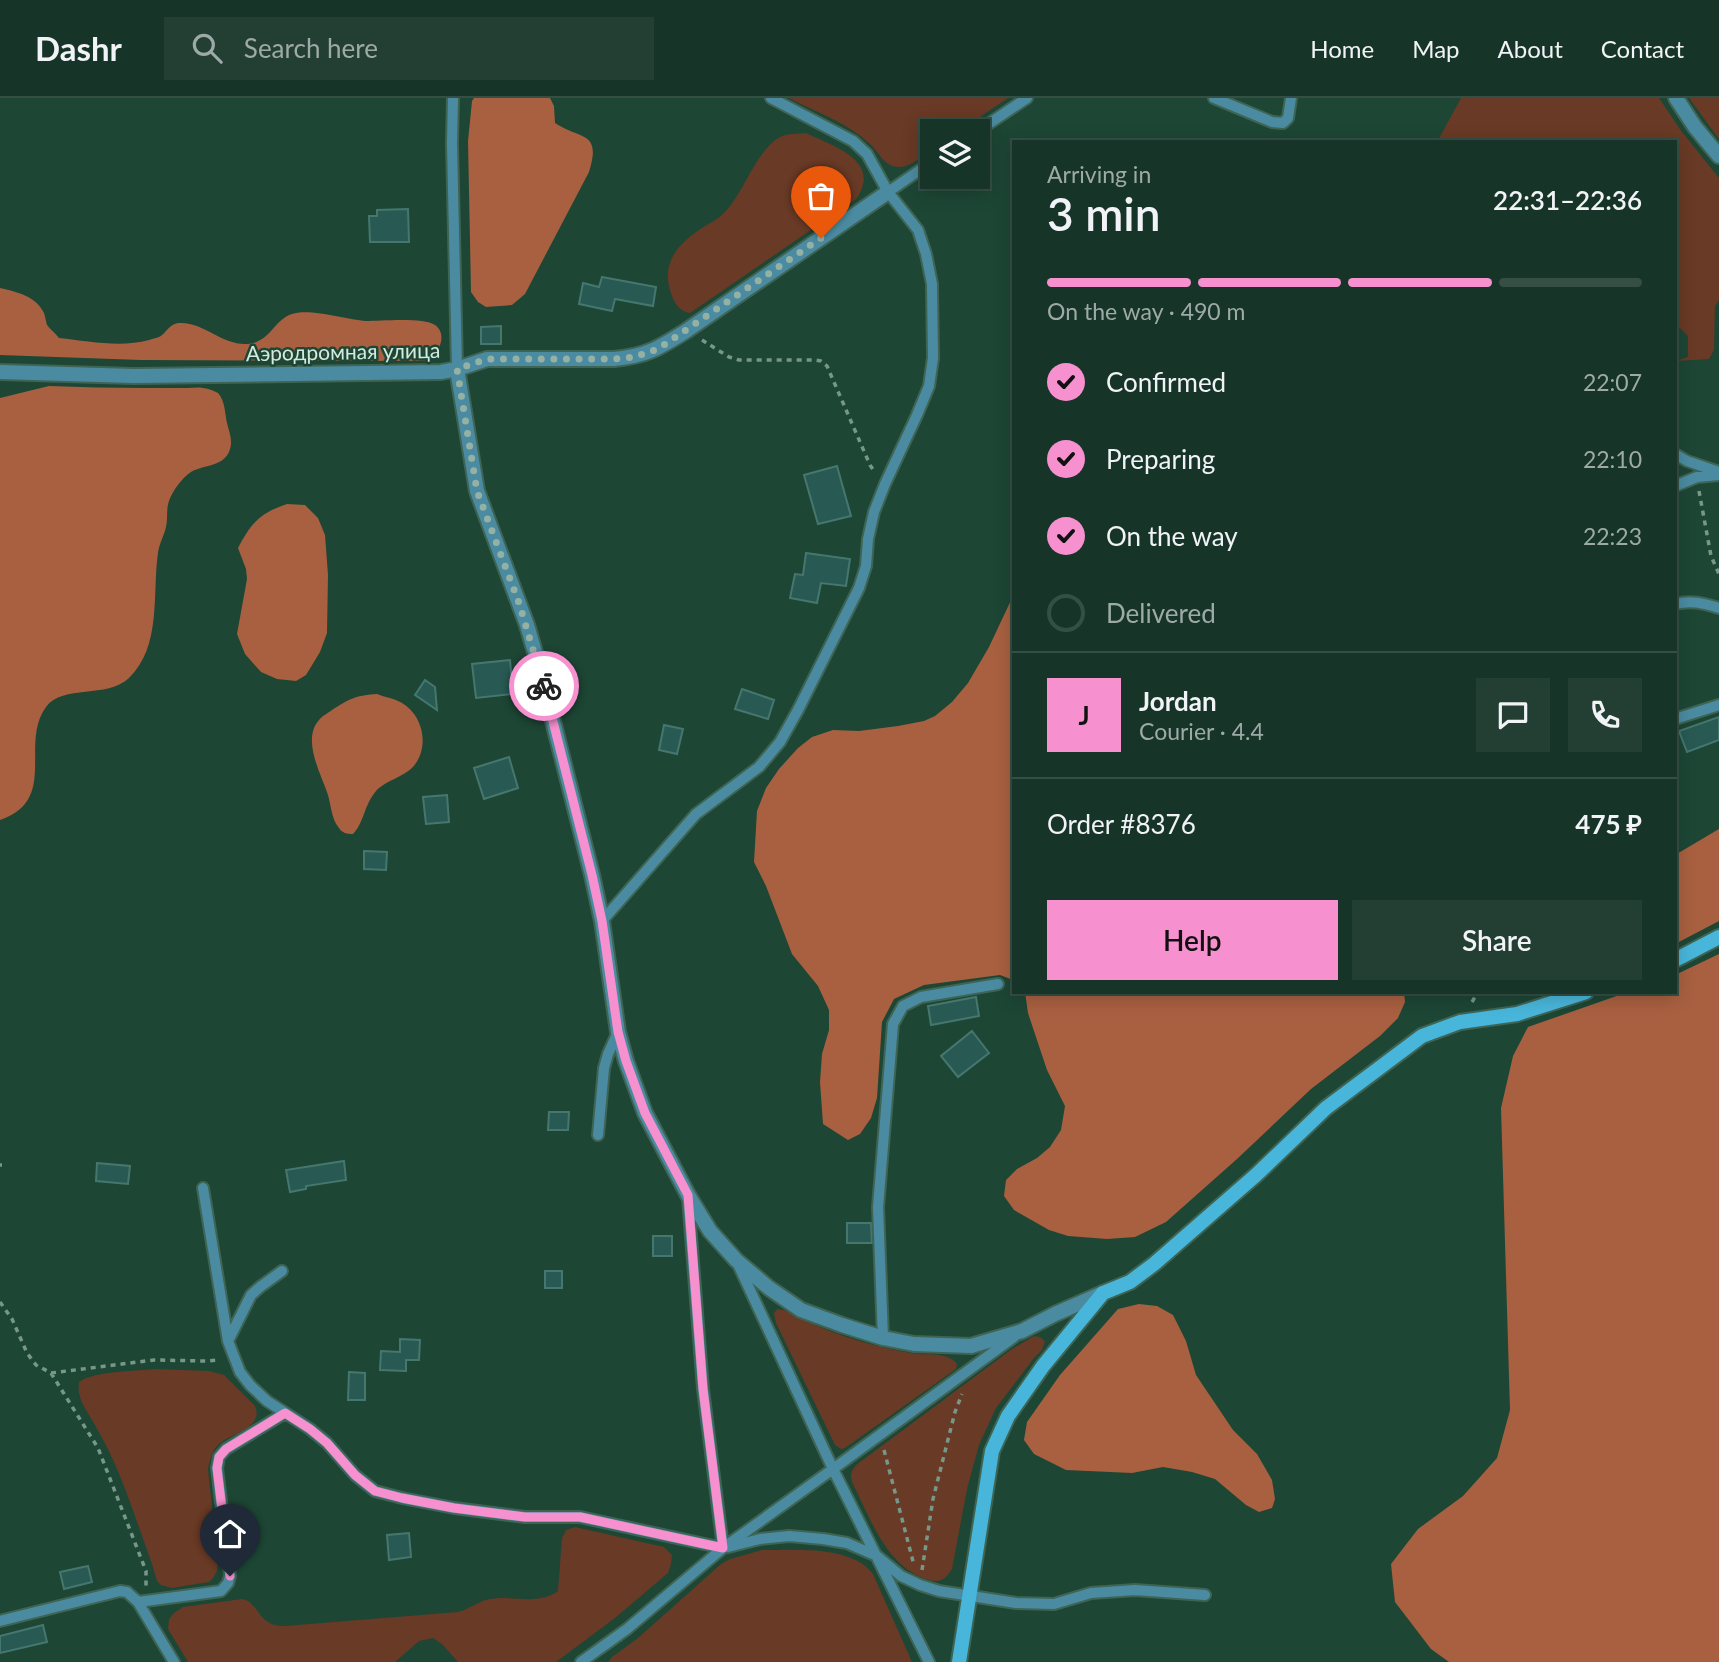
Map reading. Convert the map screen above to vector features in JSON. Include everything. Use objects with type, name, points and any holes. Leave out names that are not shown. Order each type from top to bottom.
[{"type":"main road","points":[[1677,959],[1719,937]]},
{"type":"main road","points":[[959,1662],[992,1451],[1008,1416],[1043,1366],[1104,1293],[1130,1282],[1154,1264],[1256,1175],[1326,1108],[1422,1036],[1460,1022],[1517,1014],[1580,994]]},
{"type":"street","points":[[1676,98],[1719,156]]},
{"type":"street","name":"Аэродромная улица","points":[[0,372],[134,376],[441,372],[487,359],[634,357],[658,349],[686,331],[888,192]]},
{"type":"street","points":[[457,369],[477,491],[516,592],[539,666],[592,875],[602,921],[618,1032],[626,1061],[645,1113],[709,1231],[736,1260],[801,1310],[883,1338],[914,1344],[971,1346],[1022,1331],[1104,1293]]},
{"type":"lane","points":[[453,98],[457,369]]},
{"type":"lane","points":[[602,921],[696,814],[759,767],[780,742],[859,588],[866,566],[867,539],[872,521],[885,484],[929,386],[933,358],[932,284],[918,230],[888,192],[867,154],[853,141],[771,98]]},
{"type":"lane","points":[[990,123],[1027,98]]},
{"type":"lane","points":[[1214,98],[1272,122],[1283,123],[1288,118],[1291,98]]},
{"type":"lane","points":[[888,192],[920,170]]},
{"type":"lane","points":[[1677,455],[1719,474]]},
{"type":"lane","points":[[1677,485],[1697,477],[1719,474]]},
{"type":"lane","points":[[1677,603],[1700,602],[1719,608]]},
{"type":"lane","points":[[1677,718],[1719,705]]},
{"type":"lane","points":[[883,1338],[878,1207],[893,1024],[903,1006],[921,997],[998,984]]},
{"type":"lane","points":[[598,1135],[604,1068],[618,1032]]},
{"type":"lane","points":[[203,1188],[229,1341],[240,1372],[267,1401],[327,1443],[355,1475],[375,1491],[454,1508],[525,1517],[580,1517],[723,1548],[760,1539],[789,1536],[847,1543],[877,1556],[901,1576],[920,1585],[939,1591],[1016,1603],[1054,1604],[1091,1593],[1135,1590],[1205,1595]]},
{"type":"lane","points":[[688,1195],[703,1389],[723,1548]]},
{"type":"lane","points":[[736,1260],[833,1469],[929,1662]]},
{"type":"lane","points":[[229,1341],[251,1295],[282,1271]]},
{"type":"lane","points":[[581,1662],[627,1629],[723,1548],[1022,1331]]},
{"type":"lane","points":[[138,1602],[221,1591],[228,1583],[230,1576],[217,1468],[219,1457],[226,1449],[285,1413]]},
{"type":"lane","points":[[0,1621],[120,1591],[127,1592],[138,1602],[174,1662]]},
{"type":"path","points":[[686,331],[729,357],[739,360],[821,361],[827,366],[870,465],[885,484]]},
{"type":"path","points":[[1697,477],[1711,556],[1719,574]]},
{"type":"path","points":[[0,1302],[12,1319],[27,1353],[36,1365],[51,1373],[98,1448],[146,1571],[147,1582],[138,1602]]},
{"type":"path","points":[[51,1373],[155,1360],[206,1361],[234,1358]]},
{"type":"path","points":[[920,1585],[933,1499],[955,1412],[974,1366]]},
{"type":"path","points":[[880,1435],[920,1585]]},
{"type":"shaded area","points":[[474,98],[550,98],[554,106],[555,123],[586,138],[593,149],[589,172],[525,294],[512,305],[486,307],[478,302],[471,292],[468,141]]},
{"type":"shaded area","points":[[789,98],[1008,98],[977,119],[920,119],[920,158],[899,167],[889,165],[870,144],[831,118]]},
{"type":"shaded area","points":[[1461,98],[1659,98],[1719,178],[1719,300],[1715,306],[1714,350],[1709,359],[1677,361],[1688,357],[1688,336],[1677,325],[1677,140],[1438,140]]},
{"type":"shaded area","points":[[1689,98],[1719,98],[1719,139]]},
{"type":"shaded area","points":[[806,133],[841,150],[859,165],[863,174],[863,186],[856,199],[690,313],[681,310],[673,299],[668,274],[679,247],[721,216],[730,206],[771,144],[783,136]]},
{"type":"shaded area","points":[[0,288],[36,302],[44,313],[47,325],[59,338],[81,341],[115,344],[138,342],[159,337],[173,325],[180,323],[196,326],[228,341],[253,343],[266,336],[286,317],[308,312],[366,321],[412,320],[429,323],[439,329],[441,341],[433,358],[424,361],[141,360],[0,355]]},
{"type":"shaded area","points":[[49,386],[210,390],[218,393],[222,399],[231,446],[224,459],[196,469],[188,475],[171,497],[166,527],[159,546],[151,635],[147,651],[139,665],[129,678],[120,684],[63,696],[46,707],[36,737],[35,770],[28,799],[18,811],[0,820],[0,398]]},
{"type":"shaded area","points":[[287,504],[305,505],[318,518],[325,535],[328,575],[327,633],[320,652],[306,675],[296,681],[277,679],[261,672],[245,654],[237,634],[247,579],[238,548],[257,520]]},
{"type":"shaded area","points":[[1012,598],[1012,980],[1000,975],[924,985],[894,999],[882,1022],[877,1098],[871,1118],[860,1134],[848,1140],[823,1124],[820,1082],[822,1054],[829,1030],[829,1010],[818,986],[792,954],[754,862],[757,811],[766,788],[779,769],[812,737],[833,730],[859,731],[898,726],[935,716],[952,702],[968,683]]},
{"type":"shaded area","points":[[377,694],[398,701],[412,712],[421,728],[422,746],[412,768],[376,791],[357,830],[353,834],[347,833],[340,830],[334,820],[314,756],[312,736],[319,720],[332,710],[353,698]]},
{"type":"shaded area","points":[[1719,829],[1719,921],[1677,943],[1677,854]]},
{"type":"shaded area","points":[[1719,954],[1719,1662],[1449,1662],[1431,1649],[1395,1602],[1391,1564],[1418,1529],[1463,1496],[1497,1458],[1510,1410],[1501,1108],[1513,1056],[1528,1027],[1622,994],[1677,994],[1677,974]]},
{"type":"shaded area","points":[[1025,994],[1404,994],[1405,1002],[1398,1018],[1380,1036],[1311,1089],[1166,1222],[1135,1237],[1107,1239],[1068,1236],[1049,1230],[1014,1210],[1004,1196],[1006,1180],[1017,1169],[1050,1147],[1061,1130],[1065,1106],[1047,1070],[1028,1013]]},
{"type":"shaded area","points":[[1139,1304],[1157,1306],[1173,1315],[1186,1341],[1196,1375],[1233,1430],[1257,1454],[1272,1480],[1275,1499],[1272,1508],[1259,1512],[1246,1505],[1215,1479],[1192,1472],[1163,1467],[1132,1473],[1066,1470],[1034,1454],[1024,1440],[1027,1422],[1060,1375],[1118,1309]]},
{"type":"shaded area","points":[[777,1309],[862,1342],[911,1353],[948,1357],[957,1364],[956,1369],[841,1449],[835,1445],[776,1323],[774,1313]]},
{"type":"shaded area","points":[[1034,1336],[1045,1341],[1042,1350],[996,1408],[979,1445],[967,1489],[952,1569],[945,1578],[936,1581],[914,1574],[901,1565],[881,1540],[852,1482],[853,1469],[1012,1349]]},
{"type":"shaded area","points":[[156,1369],[209,1371],[224,1375],[255,1406],[257,1413],[246,1429],[217,1446],[208,1469],[217,1571],[209,1582],[172,1588],[157,1581],[120,1477],[79,1394],[79,1382],[86,1378],[116,1372]]},
{"type":"shaded area","points":[[575,1527],[664,1547],[672,1555],[671,1564],[668,1573],[615,1618],[556,1662],[458,1662],[433,1638],[419,1641],[395,1662],[188,1662],[168,1629],[169,1619],[183,1607],[242,1599],[253,1605],[264,1619],[285,1626],[458,1612],[490,1599],[542,1598],[558,1591],[562,1538],[566,1530]]},
{"type":"shaded area","points":[[762,1550],[822,1551],[851,1558],[864,1565],[873,1574],[912,1662],[608,1662],[721,1564]]},
{"type":"building","points":[[408,209],[409,242],[370,242],[369,216],[377,216],[377,210]]},
{"type":"building","points":[[602,277],[656,287],[653,306],[615,299],[612,311],[579,304],[583,283],[599,287]]},
{"type":"building","points":[[501,326],[501,344],[481,344],[481,327]]},
{"type":"building","points":[[837,466],[851,516],[818,524],[804,475]]},
{"type":"building","points":[[806,553],[850,559],[846,586],[821,583],[817,603],[790,598],[795,574],[803,575]]},
{"type":"building","points":[[510,660],[513,694],[476,698],[472,664]]},
{"type":"building","points":[[425,680],[435,687],[437,710],[415,695]]},
{"type":"building","points":[[742,689],[774,700],[768,719],[735,709]]},
{"type":"building","points":[[1719,717],[1719,740],[1687,752],[1679,731]]},
{"type":"building","points":[[664,725],[683,729],[677,754],[659,750]]},
{"type":"building","points":[[509,757],[518,788],[484,799],[474,768]]},
{"type":"building","points":[[447,795],[449,822],[426,824],[423,797]]},
{"type":"building","points":[[364,851],[387,852],[386,870],[364,869]]},
{"type":"building","points":[[976,997],[979,1016],[931,1025],[928,1006]]},
{"type":"building","points":[[972,1031],[989,1053],[958,1077],[941,1056]]},
{"type":"building","points":[[549,1112],[569,1112],[568,1130],[548,1130]]},
{"type":"building","points":[[344,1161],[346,1180],[306,1186],[306,1189],[290,1192],[286,1170]]},
{"type":"building","points":[[97,1163],[130,1166],[128,1184],[96,1181]]},
{"type":"building","points":[[847,1223],[871,1223],[872,1243],[847,1243]]},
{"type":"building","points":[[653,1236],[672,1236],[672,1256],[653,1256]]},
{"type":"building","points":[[545,1271],[562,1271],[562,1288],[545,1288]]},
{"type":"building","points":[[400,1339],[420,1340],[419,1360],[406,1360],[406,1371],[380,1370],[381,1351],[400,1352]]},
{"type":"building","points":[[349,1372],[365,1373],[365,1400],[348,1400]]},
{"type":"building","points":[[409,1533],[411,1557],[389,1560],[387,1535]]},
{"type":"building","points":[[88,1566],[92,1582],[64,1589],[60,1572]]},
{"type":"building","points":[[43,1625],[47,1642],[0,1653],[0,1636]]},
{"type":"way so far","points":[[544,686],[512,581],[477,491],[457,369],[487,359],[614,359],[634,357],[658,349],[821,238]]},
{"type":"route","points":[[230,1576],[217,1468],[219,1457],[226,1449],[285,1413],[327,1443],[355,1475],[375,1491],[454,1508],[525,1517],[580,1517],[723,1548],[703,1389],[688,1195],[645,1113],[626,1061],[618,1032],[602,921],[592,875],[544,686]]}]
